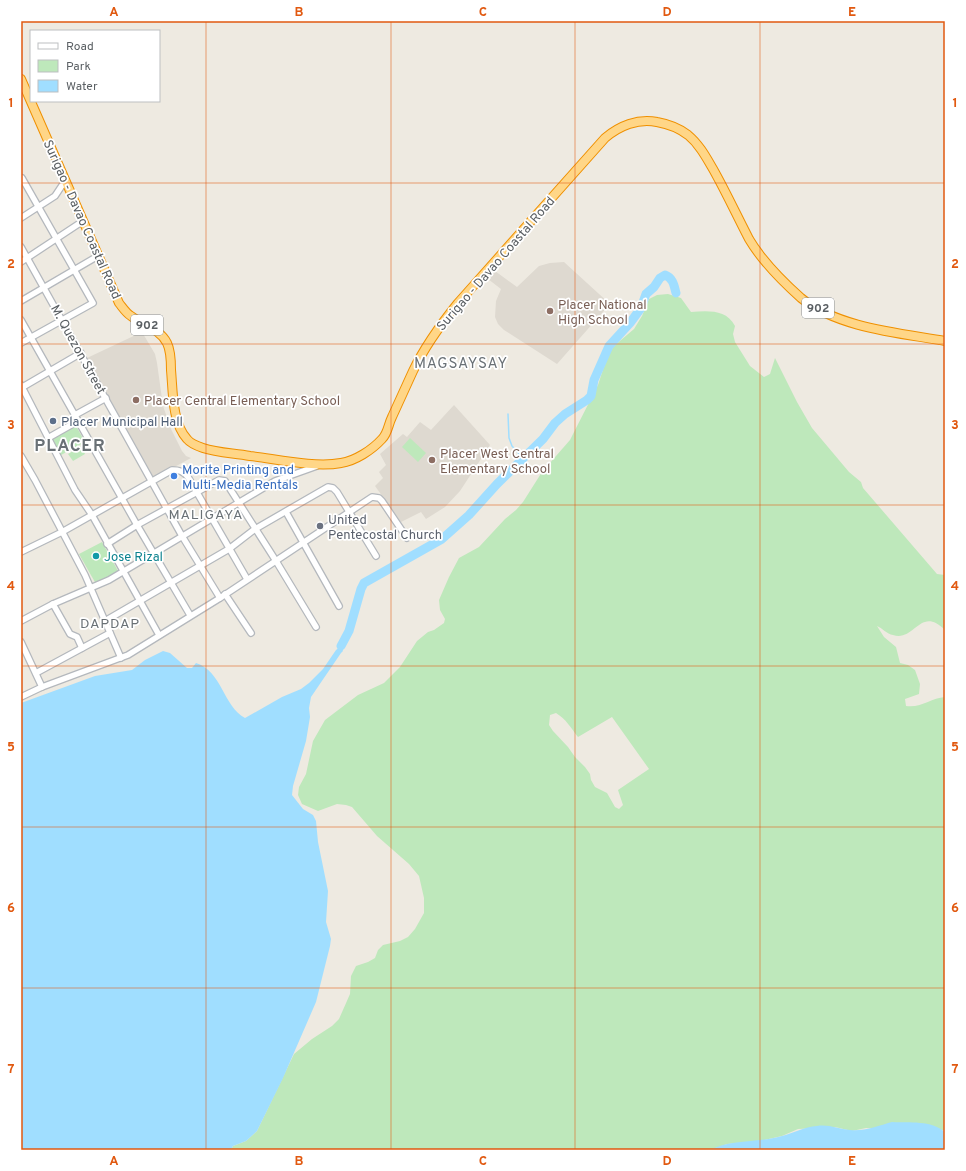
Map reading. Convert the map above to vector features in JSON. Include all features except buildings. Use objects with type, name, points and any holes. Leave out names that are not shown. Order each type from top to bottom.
[{"type":"highway","name":"Surigao - Davao Coastal Road","points":[[21,79],[23,88],[117,299],[130,316],[160,334],[168,344],[171,358],[174,403],[182,433],[188,441],[202,448],[216,452],[289,462],[323,464],[342,463],[367,452],[382,440],[414,369],[430,341],[458,303],[597,146],[613,131],[629,124],[645,120],[671,126],[687,134],[701,149],[727,193],[749,238],[769,266],[802,298],[812,305],[845,321],[945,341]]},
{"type":"street","points":[[21,343],[93,304],[22,178]]},
{"type":"street","points":[[21,218],[58,193],[65,181]]},
{"type":"street","points":[[21,262],[26,257],[83,221]]},
{"type":"street","name":"M. Quezon Street","points":[[21,247],[182,536],[220,598]]},
{"type":"street","points":[[21,301],[98,256]]},
{"type":"street","points":[[21,320],[137,526],[190,615]]},
{"type":"street","points":[[81,353],[50,372],[21,386],[75,490],[92,515],[107,544],[124,571],[158,636]]},
{"type":"street","points":[[75,415],[106,398]]},
{"type":"street","points":[[48,438],[78,421]]},
{"type":"street","points":[[21,456],[85,575],[121,658]]},
{"type":"street","points":[[21,622],[53,604],[90,589],[124,571],[238,502],[278,480],[323,464]]},
{"type":"street","points":[[21,552],[62,532],[172,470],[181,471],[188,477],[247,579]]},
{"type":"street","points":[[107,544],[219,480],[223,480],[230,486],[238,502],[316,627]]},
{"type":"street","points":[[105,621],[229,549],[256,530],[330,487],[336,492],[376,556]]},
{"type":"street","points":[[21,697],[42,687],[121,658],[220,598],[372,497],[379,498],[407,538]]},
{"type":"street","points":[[286,512],[339,606]]},
{"type":"street","points":[[225,594],[251,633]]},
{"type":"street","points":[[53,604],[70,634],[77,637],[82,648]]},
{"type":"street","points":[[36,673],[110,633]]},
{"type":"street","points":[[21,642],[42,687]]},
{"type":"shaded area","name":"Placer National High School","points":[[564,262],[610,304],[557,364],[504,330],[498,324],[495,317],[496,301],[501,289],[488,279],[495,271],[517,287],[539,266],[550,263]]},
{"type":"shaded area","name":"Placer Central Elementary School","points":[[142,332],[155,354],[163,406],[171,429],[182,451],[186,456],[191,458],[154,478],[87,358]]},
{"type":"shaded area","name":"Placer West Central Elementary School","points":[[454,405],[490,445],[460,491],[445,507],[426,519],[421,512],[401,522],[375,486],[383,478],[379,472],[386,465],[380,454],[403,434],[407,437],[420,422],[431,430]]},
{"type":"green space","points":[[668,294],[681,298],[691,312],[716,312],[727,316],[735,326],[733,334],[735,342],[750,366],[764,377],[770,374],[775,358],[812,428],[849,472],[861,482],[863,488],[937,574],[945,575],[945,630],[936,623],[929,621],[923,622],[907,634],[901,636],[891,634],[877,626],[884,637],[896,647],[900,663],[908,665],[915,670],[920,684],[919,694],[905,699],[906,706],[917,706],[945,697],[945,1132],[943,1130],[866,1128],[852,1131],[835,1127],[798,1129],[782,1136],[760,1141],[727,1144],[710,1150],[231,1150],[233,1146],[246,1141],[257,1131],[294,1054],[312,1039],[332,1026],[339,1019],[350,994],[351,976],[356,966],[375,958],[378,950],[383,945],[400,941],[408,937],[415,929],[424,913],[424,898],[419,876],[409,864],[377,836],[352,807],[337,804],[318,811],[302,804],[298,795],[299,787],[306,774],[313,741],[325,720],[358,695],[384,683],[400,667],[417,641],[428,632],[444,623],[445,619],[440,610],[439,600],[459,558],[479,547],[505,519],[516,510],[523,502],[542,472],[570,440],[598,385],[608,354],[614,346],[634,329],[642,316],[649,299],[657,295]],"holes":[[[556,713],[563,718],[578,737],[612,717],[649,769],[618,790],[623,805],[619,809],[615,807],[607,793],[595,787],[591,780],[590,774],[585,767],[549,725],[550,715]]]},
{"type":"green space","points":[[76,426],[85,442],[61,455],[52,439]]},
{"type":"green space","points":[[410,438],[426,453],[418,462],[402,447]]},
{"type":"green space","points":[[81,446],[85,454],[73,461],[68,454]]},
{"type":"green space","points":[[102,542],[118,571],[96,584],[79,554]]},
{"type":"water","points":[[341,646],[343,651],[311,697],[309,708],[310,717],[306,741],[293,786],[292,795],[303,809],[313,815],[316,821],[318,842],[328,891],[326,922],[331,939],[330,946],[316,1002],[283,1078],[257,1131],[246,1141],[233,1146],[231,1150],[21,1150],[21,703],[95,676],[132,670],[145,660],[163,651],[170,653],[187,668],[192,668],[196,663],[205,667],[212,673],[238,713],[245,718],[282,697],[301,689],[309,683],[323,669],[336,650]]},
{"type":"water","points":[[892,1122],[920,1123],[939,1128],[945,1132],[945,1150],[710,1150],[727,1144],[773,1138],[812,1127],[825,1126],[860,1130]]},
{"type":"waterway","points":[[341,646],[349,631],[364,583],[442,539],[469,515],[497,484],[543,439],[555,423],[565,414],[591,396],[594,380],[609,346],[630,323],[641,308],[646,294],[654,287],[660,278],[665,275],[670,278],[673,282],[676,293]]},
{"type":"waterway","points":[[508,414],[509,438],[512,446],[523,458]]},
{"type":"place","name":"Placer National High School","points":[[550,311]]},
{"type":"place","name":"Placer Central Elementary School","points":[[136,400]]},
{"type":"place","name":"Placer Municipal Hall","points":[[53,421]]},
{"type":"place","name":"Placer West Central Elementary School","points":[[432,460]]},
{"type":"place","name":"Morite Printing and Multi-Media Rentals","points":[[174,476]]},
{"type":"place","name":"United Pentecostal Church","points":[[320,526]]},
{"type":"place","name":"Jose Rizal","points":[[96,556]]},
{"type":"district","name":"MAGSAYSAY","points":[[461,363]]},
{"type":"district","name":"PLACER","points":[[70,445]]},
{"type":"district","name":"MALIGAYA","points":[[206,514]]},
{"type":"district","name":"DAPDAP","points":[[110,623]]}]
